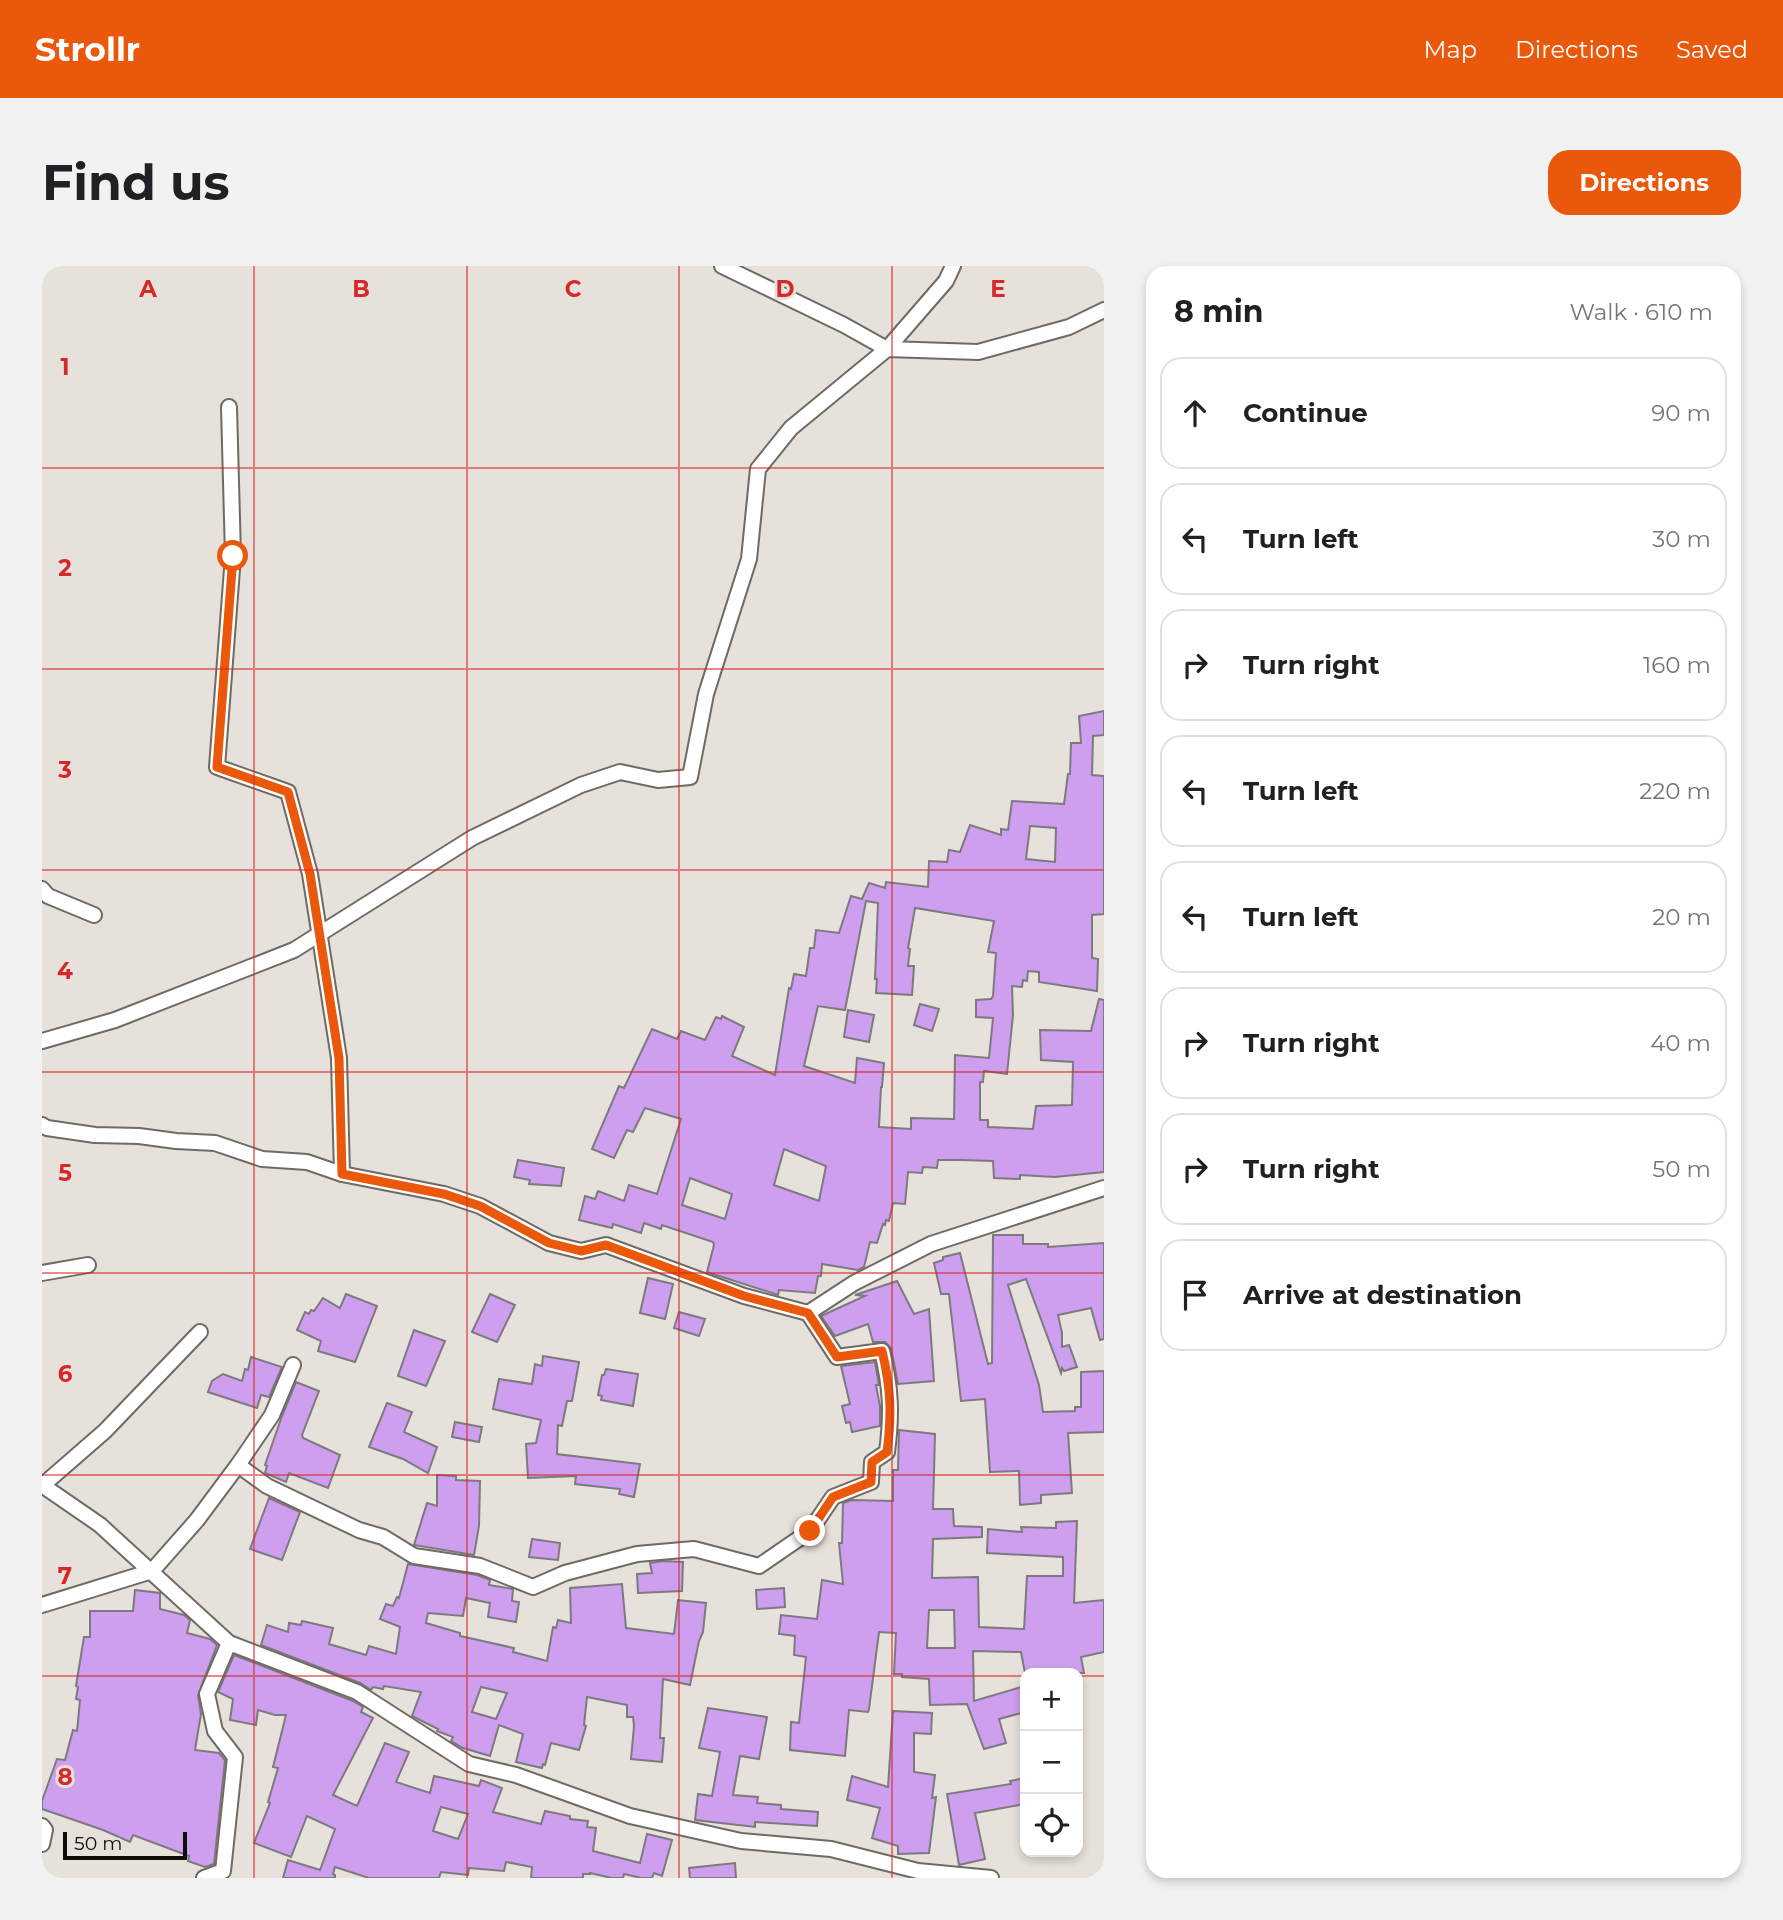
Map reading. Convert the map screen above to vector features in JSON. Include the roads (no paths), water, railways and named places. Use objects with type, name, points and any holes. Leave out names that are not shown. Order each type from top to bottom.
[{"type":"street","points":[[722,266],[844,325],[887,349],[978,352],[1069,327],[1104,310]]},
{"type":"street","points":[[42,1041],[128,1015],[294,950],[472,838],[581,785],[620,772],[658,780],[690,776],[706,694],[749,559],[758,469],[791,428],[887,349],[946,281],[953,266]]},
{"type":"street","points":[[229,407],[233,556],[217,767],[288,792],[310,874],[339,1058],[342,1174]]},
{"type":"street","points":[[42,889],[48,896],[94,915]]},
{"type":"street","points":[[42,1125],[95,1135],[215,1143],[262,1159],[307,1162],[342,1174],[444,1194],[480,1206],[549,1243],[581,1251],[606,1245],[744,1296],[808,1313],[837,1357],[882,1351],[890,1383],[891,1424],[887,1452],[872,1462],[871,1482],[833,1497],[810,1531],[759,1566],[694,1549],[637,1554],[565,1573],[533,1587],[480,1566],[414,1556],[383,1537],[359,1530],[267,1486],[238,1465]]},
{"type":"street","points":[[808,1313],[854,1283],[931,1244],[1104,1188]]},
{"type":"street","points":[[42,1273],[88,1265]]},
{"type":"street","points":[[200,1332],[105,1431],[42,1485],[100,1525],[229,1643],[357,1692],[469,1764],[516,1775],[630,1816],[741,1841],[831,1849],[918,1871],[991,1878]]},
{"type":"street","points":[[42,1605],[152,1571],[197,1520],[238,1465],[272,1415],[293,1365]]},
{"type":"street","points":[[204,1878],[223,1871],[225,1858],[235,1757],[215,1731],[207,1694],[229,1643]]},
{"type":"street","points":[[42,1826],[45,1830],[42,1844]]}]
